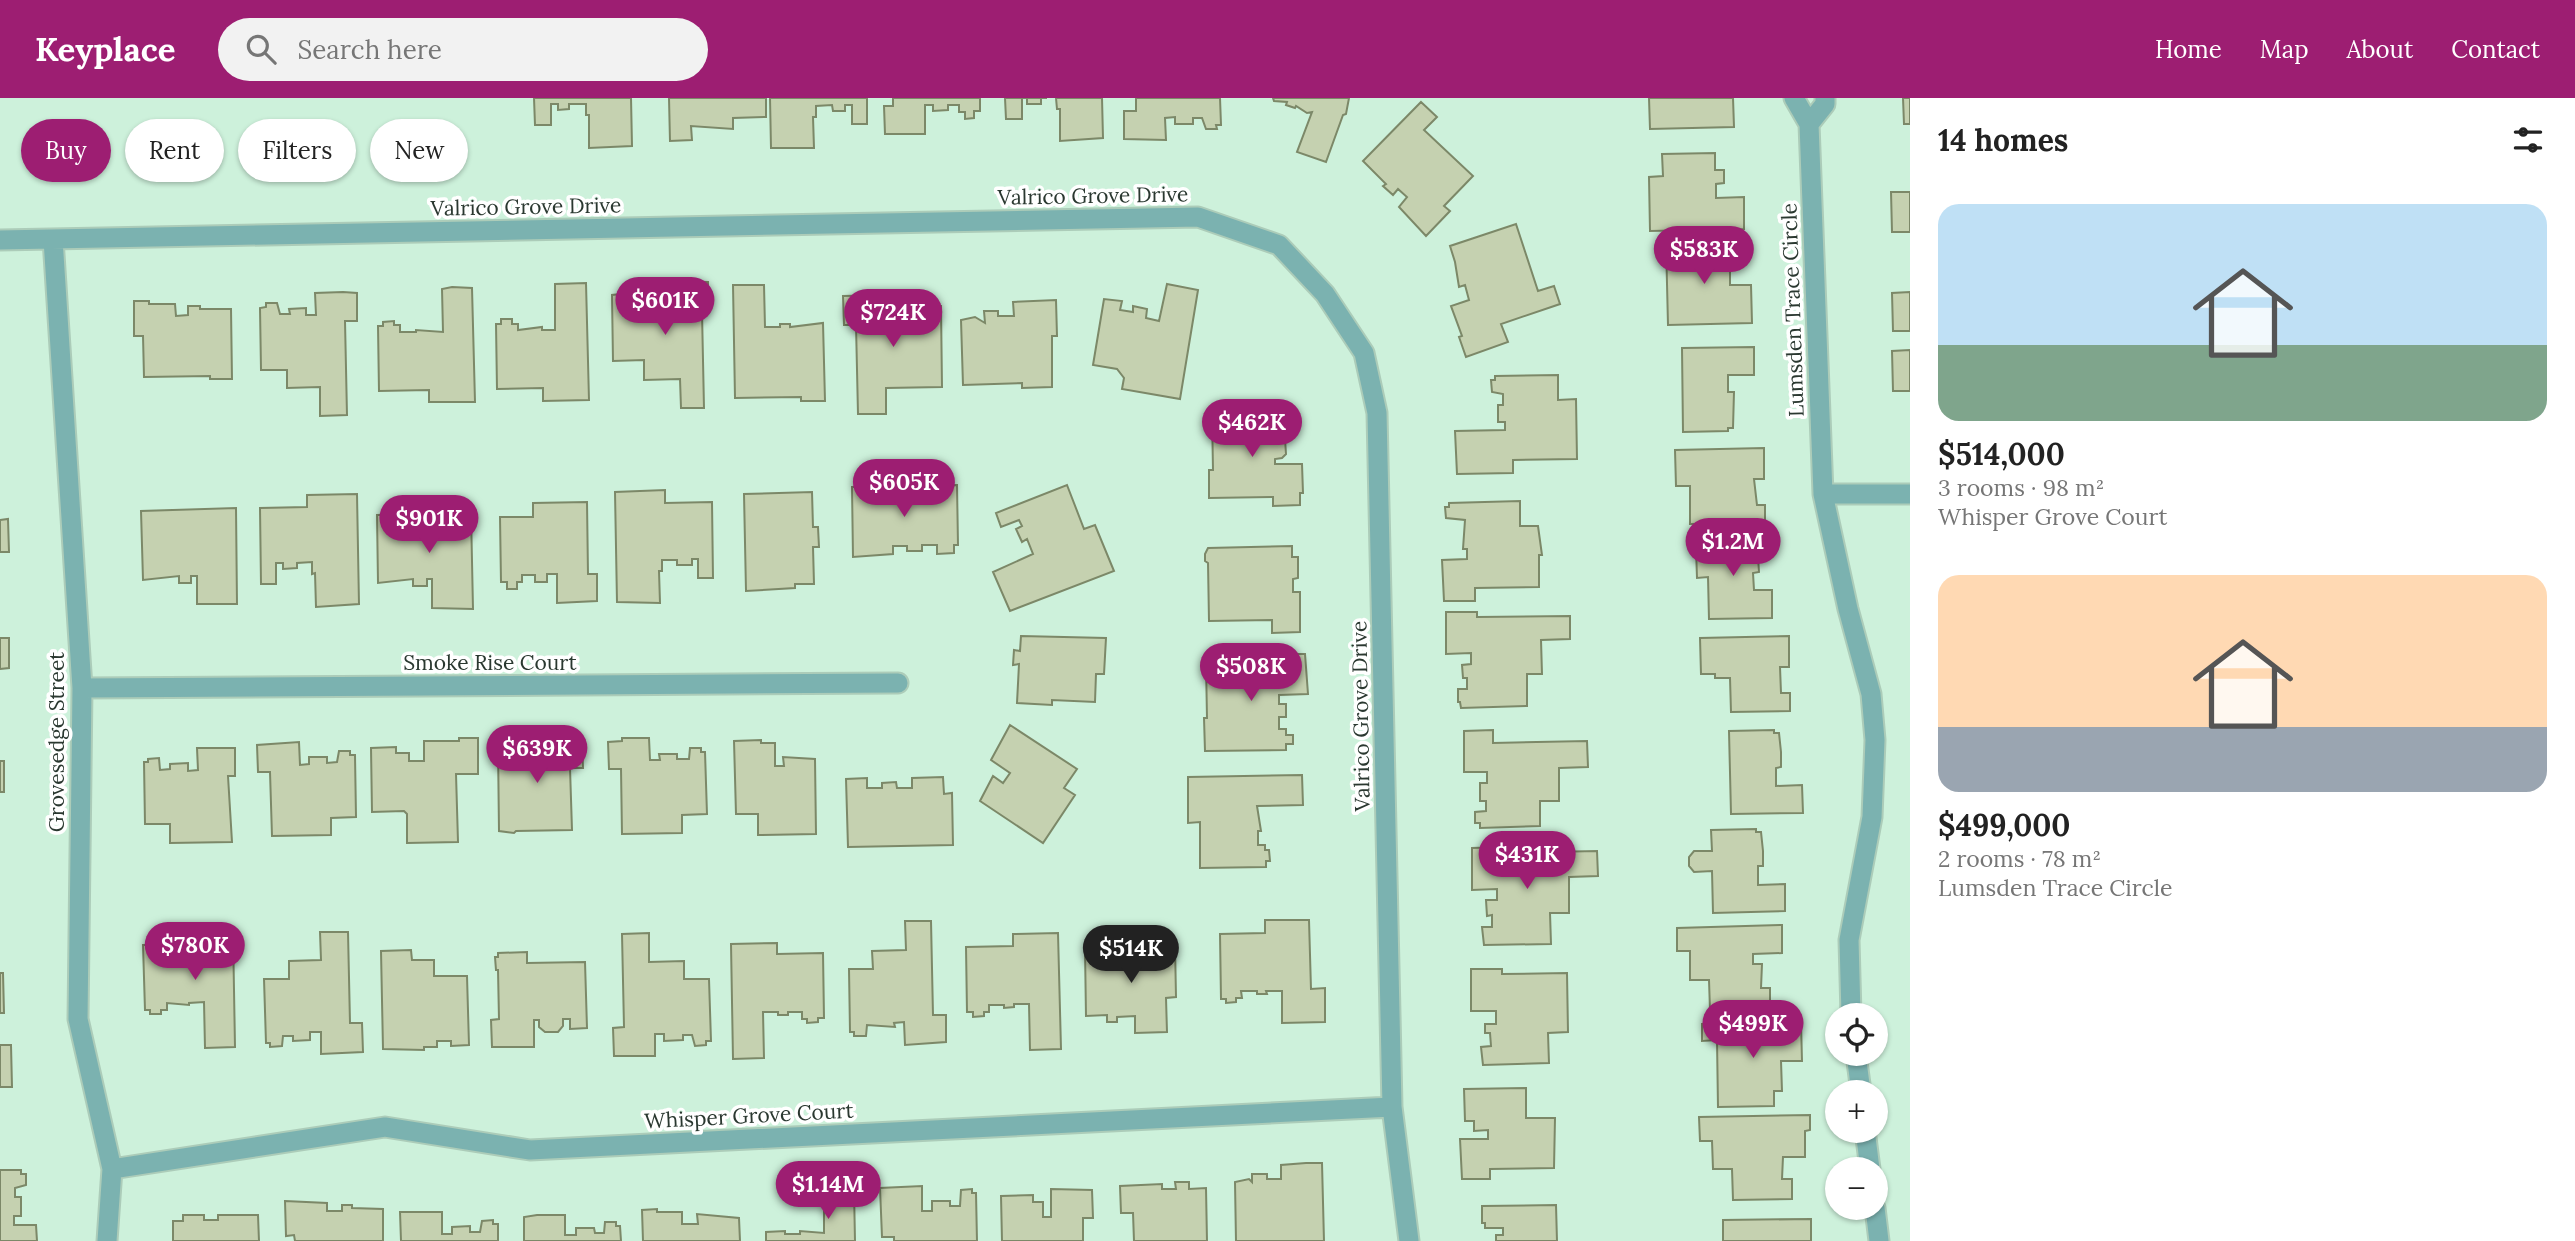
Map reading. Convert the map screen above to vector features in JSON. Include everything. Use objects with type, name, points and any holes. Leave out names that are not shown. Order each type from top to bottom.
[{"type":"street","name":"Lumsden Trace Circle","points":[[1794,98],[1809,124],[1823,494],[1848,609],[1871,694],[1875,740],[1872,817],[1849,940],[1851,1003]]},
{"type":"street","points":[[1809,124],[1825,104],[1825,98]]},
{"type":"street","name":"Valrico Grove Drive","points":[[0,240],[1198,217],[1279,246],[1325,293],[1364,353],[1377,414],[1392,1108],[1409,1241]]},
{"type":"street","name":"Grovesedge Street","points":[[52,239],[82,688],[78,1019],[112,1169],[107,1241]]},
{"type":"street","points":[[1823,494],[1910,494]]},
{"type":"street","name":"Smoke Rise Court","points":[[82,688],[898,683]]},
{"type":"street","name":"Whisper Grove Court","points":[[112,1169],[385,1127],[530,1150],[1392,1108]]},
{"type":"street","points":[[1876,1220],[1879,1241]]},
{"type":"building","points":[[534,98],[631,98],[632,146],[589,148],[589,115],[586,115],[586,104],[569,104],[569,109],[558,110],[558,104],[551,104],[551,125],[535,125]]},
{"type":"building","points":[[669,98],[766,98],[766,117],[733,118],[733,129],[691,126],[692,140],[670,141]]},
{"type":"building","points":[[770,98],[867,98],[867,124],[852,124],[852,105],[845,105],[845,111],[833,111],[832,105],[816,106],[816,117],[813,117],[814,148],[771,148]]},
{"type":"building","points":[[893,98],[980,98],[980,111],[974,111],[974,118],[965,119],[965,112],[959,112],[959,105],[948,105],[948,110],[933,111],[933,105],[925,105],[925,134],[885,134],[884,106],[893,106]]},
{"type":"building","points":[[1005,98],[1022,98],[1022,119],[1006,119]]},
{"type":"building","points":[[1027,98],[1041,98],[1041,104],[1027,104]]},
{"type":"building","points":[[1056,98],[1102,98],[1103,138],[1060,141],[1060,109],[1057,109]]},
{"type":"building","points":[[1136,98],[1220,98],[1221,125],[1216,125],[1217,129],[1206,129],[1202,118],[1193,118],[1193,124],[1175,124],[1175,117],[1165,118],[1166,140],[1124,139],[1124,111],[1136,111]]},
{"type":"building","points":[[1273,98],[1349,98],[1346,114],[1343,115],[1326,162],[1297,152],[1312,112],[1307,113],[1296,106],[1286,105],[1287,102],[1274,101]]},
{"type":"building","points":[[1649,98],[1733,98],[1734,127],[1650,129]]},
{"type":"building","points":[[1903,98],[1910,98],[1910,124],[1904,124]]},
{"type":"building","points":[[1421,102],[1437,117],[1424,130],[1473,176],[1444,206],[1450,211],[1426,236],[1399,207],[1407,197],[1398,189],[1393,195],[1363,161]]},
{"type":"building","points":[[1715,153],[1715,170],[1724,170],[1724,183],[1716,184],[1716,198],[1744,197],[1744,229],[1650,231],[1649,177],[1663,176],[1662,154]]},
{"type":"building","points":[[1891,192],[1910,192],[1910,232],[1892,232]]},
{"type":"building","points":[[1516,224],[1538,291],[1554,286],[1560,304],[1501,324],[1508,342],[1466,357],[1451,306],[1469,300],[1465,285],[1459,287],[1450,246]]},
{"type":"building","points":[[1721,241],[1721,257],[1730,257],[1730,285],[1751,285],[1752,323],[1668,325],[1666,242]]},
{"type":"building","points":[[666,281],[708,282],[708,312],[702,312],[704,408],[681,408],[680,379],[644,380],[644,360],[613,361],[612,295],[630,293],[630,303],[641,302],[641,297],[655,297],[655,306],[666,306]]},
{"type":"building","points":[[586,283],[589,400],[543,401],[543,388],[497,389],[496,324],[501,324],[501,319],[512,319],[512,324],[518,324],[518,330],[542,327],[542,330],[555,330],[555,284]]},
{"type":"building","points":[[1167,284],[1198,290],[1180,399],[1122,389],[1124,378],[1117,369],[1093,365],[1104,299],[1122,301],[1120,310],[1133,312],[1133,306],[1147,309],[1146,318],[1159,321]]},
{"type":"building","points":[[733,285],[764,285],[765,327],[823,323],[825,401],[801,401],[801,397],[735,398]]},
{"type":"building","points":[[472,288],[475,402],[429,402],[429,390],[379,391],[378,326],[383,326],[383,322],[394,321],[394,325],[400,325],[400,332],[443,332],[442,289]]},
{"type":"building","points":[[1910,292],[1910,331],[1893,331],[1892,293]]},
{"type":"building","points":[[315,293],[357,293],[357,321],[345,321],[347,415],[320,416],[320,387],[287,388],[287,370],[261,370],[260,308],[266,307],[266,303],[277,303],[280,314],[290,314],[289,309],[306,308],[306,315],[316,315]]},
{"type":"building","points":[[885,295],[885,317],[896,317],[896,309],[913,308],[913,314],[923,314],[924,303],[936,302],[937,306],[941,306],[942,387],[886,388],[886,414],[858,414],[856,325],[844,325],[843,296]]},
{"type":"building","points":[[1056,300],[1057,336],[1052,336],[1052,387],[1022,388],[1022,383],[963,385],[961,320],[975,317],[985,323],[984,311],[998,311],[998,316],[1014,316],[1013,302]]},
{"type":"building","points":[[134,301],[175,304],[176,316],[188,315],[188,306],[200,306],[200,309],[231,309],[232,379],[210,379],[210,376],[144,377],[143,336],[134,336]]},
{"type":"building","points":[[1754,347],[1754,375],[1728,375],[1728,392],[1734,392],[1733,428],[1728,428],[1728,431],[1683,432],[1682,348]]},
{"type":"building","points":[[1910,350],[1910,391],[1893,391],[1892,351]]},
{"type":"building","points":[[1558,375],[1558,400],[1576,399],[1577,459],[1513,460],[1513,473],[1457,474],[1455,431],[1505,430],[1505,422],[1498,422],[1498,405],[1503,405],[1503,394],[1492,392],[1491,380],[1495,380],[1495,376]]},
{"type":"building","points":[[1284,412],[1284,428],[1274,428],[1274,435],[1281,435],[1285,439],[1286,454],[1275,459],[1275,464],[1302,464],[1303,493],[1300,493],[1300,505],[1273,506],[1273,497],[1209,498],[1209,470],[1213,470],[1212,413]]},
{"type":"building","points":[[1764,448],[1764,479],[1754,479],[1757,505],[1765,505],[1765,523],[1690,524],[1690,486],[1676,486],[1675,450]]},
{"type":"building","points":[[957,485],[958,545],[954,545],[954,553],[937,554],[937,545],[922,545],[922,551],[907,551],[907,546],[893,546],[893,554],[853,557],[852,487]]},
{"type":"building","points":[[1067,485],[1084,529],[1095,525],[1114,571],[1010,611],[993,572],[1033,554],[1027,539],[1022,542],[1016,529],[1022,526],[1019,520],[1001,527],[996,513]]},
{"type":"building","points":[[665,490],[665,503],[712,502],[713,578],[698,578],[698,559],[692,559],[692,565],[677,565],[677,560],[662,560],[662,571],[659,571],[660,603],[617,602],[615,492]]},
{"type":"building","points":[[812,492],[813,527],[818,527],[819,547],[813,547],[814,584],[746,591],[744,494]]},
{"type":"building","points":[[357,494],[359,604],[316,607],[312,562],[297,563],[297,568],[283,569],[283,563],[276,563],[276,584],[261,584],[260,508],[307,507],[307,495]]},
{"type":"building","points":[[1520,501],[1520,526],[1538,526],[1542,555],[1539,555],[1539,587],[1475,588],[1475,601],[1444,601],[1442,560],[1467,559],[1467,549],[1463,549],[1465,520],[1446,518],[1445,507],[1449,507],[1449,503]]},
{"type":"building","points":[[587,502],[588,574],[597,574],[597,601],[557,603],[557,574],[547,574],[547,582],[535,582],[535,575],[522,575],[522,582],[517,582],[517,589],[507,589],[507,582],[501,582],[500,517],[533,517],[533,503]]},
{"type":"building","points":[[236,508],[237,604],[197,604],[197,576],[191,576],[191,583],[179,583],[179,576],[143,580],[141,511]]},
{"type":"building","points":[[471,513],[473,609],[432,608],[432,579],[427,579],[427,586],[413,586],[413,579],[378,583],[377,515]]},
{"type":"building","points":[[8,519],[9,552],[0,552],[0,520]]},
{"type":"building","points":[[1751,535],[1751,538],[1757,538],[1759,572],[1753,573],[1754,590],[1772,590],[1772,618],[1709,619],[1708,577],[1697,578],[1696,548],[1707,548],[1707,536]]},
{"type":"building","points":[[1292,546],[1292,557],[1298,557],[1298,578],[1293,579],[1293,592],[1300,592],[1300,632],[1272,633],[1272,620],[1209,621],[1208,563],[1205,561],[1208,548]]},
{"type":"building","points":[[1446,612],[1477,612],[1477,617],[1570,616],[1570,639],[1541,640],[1542,674],[1527,674],[1527,706],[1461,708],[1458,689],[1467,689],[1467,678],[1463,678],[1462,665],[1471,664],[1471,653],[1446,654]]},
{"type":"building","points":[[1021,636],[1106,638],[1104,674],[1096,674],[1095,702],[1052,700],[1052,705],[1017,703],[1019,664],[1013,665],[1014,650],[1020,651]]},
{"type":"building","points":[[1789,636],[1789,667],[1780,667],[1781,693],[1790,693],[1790,711],[1731,712],[1730,678],[1701,674],[1700,638]]},
{"type":"building","points":[[0,638],[9,638],[9,668],[0,669]]},
{"type":"building","points":[[1278,654],[1305,654],[1308,694],[1279,695],[1279,704],[1286,704],[1286,717],[1279,717],[1279,729],[1286,729],[1286,735],[1293,735],[1293,744],[1286,744],[1286,750],[1205,751],[1206,664],[1278,663]]},
{"type":"building","points":[[1010,725],[1077,769],[1064,788],[1075,795],[1043,843],[980,801],[993,776],[1003,783],[1010,773],[991,760]]},
{"type":"building","points":[[1493,730],[1493,743],[1587,741],[1588,767],[1559,768],[1559,801],[1540,801],[1540,826],[1480,828],[1480,823],[1475,823],[1475,812],[1486,811],[1486,801],[1480,801],[1480,783],[1487,783],[1487,772],[1464,772],[1464,731]]},
{"type":"building","points":[[1774,730],[1774,733],[1779,733],[1781,752],[1781,767],[1776,768],[1776,786],[1802,785],[1803,813],[1731,814],[1729,731]]},
{"type":"building","points":[[459,738],[478,738],[478,774],[456,774],[458,842],[407,843],[407,814],[404,811],[372,812],[371,748],[396,747],[396,753],[409,753],[409,761],[424,761],[424,741],[459,741]]},
{"type":"building","points":[[622,738],[649,738],[650,760],[660,760],[659,754],[677,754],[677,759],[689,759],[690,748],[701,748],[701,752],[705,752],[707,814],[682,815],[682,833],[622,834],[621,769],[609,769],[608,742],[622,741]]},
{"type":"building","points":[[528,740],[528,746],[542,746],[542,740],[582,740],[583,768],[570,768],[572,830],[514,833],[499,831],[498,747],[514,746],[514,741]]},
{"type":"building","points":[[761,740],[761,743],[775,743],[775,766],[784,766],[783,757],[815,759],[816,834],[758,835],[758,814],[736,814],[734,741]]},
{"type":"building","points":[[299,742],[300,765],[309,764],[309,757],[327,757],[327,763],[337,762],[339,751],[350,751],[350,755],[355,755],[356,817],[331,818],[331,835],[272,836],[270,772],[258,772],[257,745]]},
{"type":"building","points":[[197,748],[235,748],[235,776],[228,776],[232,842],[170,843],[170,824],[145,824],[144,762],[159,758],[160,770],[170,769],[170,764],[188,763],[188,771],[198,770]]},
{"type":"building","points":[[0,761],[4,761],[4,792],[0,792]]},
{"type":"building","points":[[1302,775],[1303,805],[1257,806],[1261,831],[1258,831],[1258,845],[1265,845],[1265,850],[1269,850],[1270,861],[1266,861],[1266,867],[1200,868],[1200,822],[1188,823],[1188,777]]},
{"type":"building","points":[[943,777],[944,794],[952,793],[953,845],[848,847],[846,779],[867,778],[867,788],[882,788],[882,783],[896,782],[897,788],[912,788],[912,778]]},
{"type":"building","points":[[1756,829],[1756,832],[1761,832],[1763,851],[1763,866],[1758,866],[1758,885],[1785,884],[1785,911],[1713,913],[1712,871],[1694,872],[1689,866],[1689,857],[1694,851],[1712,851],[1711,830]]},
{"type":"building","points":[[1503,847],[1503,853],[1597,851],[1598,876],[1569,877],[1569,913],[1550,913],[1551,944],[1484,945],[1482,927],[1492,927],[1492,915],[1487,916],[1486,900],[1497,900],[1497,889],[1472,890],[1472,848]]},
{"type":"building","points":[[1265,920],[1309,920],[1311,989],[1325,988],[1325,1022],[1282,1023],[1282,991],[1257,994],[1257,991],[1241,991],[1242,998],[1236,998],[1236,1002],[1226,1003],[1226,999],[1221,999],[1220,934],[1265,933]]},
{"type":"building","points":[[905,921],[931,921],[933,1015],[946,1015],[946,1042],[905,1045],[904,1022],[894,1023],[895,1027],[867,1025],[866,1036],[854,1036],[854,1032],[850,1032],[849,969],[873,969],[872,951],[906,950]]},
{"type":"building","points":[[1782,925],[1782,953],[1753,954],[1753,964],[1762,964],[1761,988],[1770,988],[1770,1009],[1710,1010],[1709,980],[1690,980],[1690,951],[1677,951],[1677,928]]},
{"type":"building","points":[[233,932],[235,1047],[205,1048],[204,1002],[189,1005],[167,1003],[167,1010],[161,1010],[161,1014],[150,1014],[150,1010],[145,1010],[143,945],[189,944],[189,933]]},
{"type":"building","points":[[320,932],[348,932],[350,1023],[362,1023],[363,1052],[321,1054],[321,1032],[310,1032],[310,1040],[293,1041],[293,1036],[283,1036],[282,1046],[270,1047],[270,1043],[266,1043],[264,979],[289,979],[289,961],[321,960]]},
{"type":"building","points":[[649,933],[649,962],[684,961],[684,979],[709,979],[711,1041],[706,1041],[706,1045],[695,1046],[692,1035],[683,1035],[683,1040],[664,1041],[664,1034],[655,1034],[655,1056],[614,1056],[613,1028],[624,1027],[622,934]]},
{"type":"building","points":[[1058,933],[1061,1049],[1030,1050],[1029,1004],[1014,1004],[1014,1007],[1004,1008],[1004,1005],[989,1005],[989,1012],[984,1012],[984,1016],[973,1017],[973,1012],[967,1012],[966,947],[1013,946],[1013,934]]},
{"type":"building","points":[[777,943],[777,954],[823,953],[824,1018],[818,1018],[818,1022],[807,1023],[807,1019],[802,1019],[802,1012],[778,1015],[778,1012],[763,1012],[764,1058],[733,1059],[731,944]]},
{"type":"building","points":[[1175,945],[1176,997],[1166,998],[1167,1032],[1135,1033],[1135,1016],[1117,1017],[1117,1022],[1107,1022],[1107,1015],[1086,1016],[1085,949]]},
{"type":"building","points":[[411,950],[412,960],[434,960],[434,976],[467,976],[469,1045],[451,1046],[451,1041],[437,1041],[437,1047],[424,1047],[424,1050],[383,1049],[381,951]]},
{"type":"building","points":[[527,952],[527,963],[585,962],[587,1028],[570,1029],[570,1019],[563,1019],[563,1026],[558,1032],[545,1032],[539,1027],[539,1020],[534,1020],[534,1047],[492,1047],[491,1020],[499,1019],[498,970],[495,957],[498,957],[498,953]]},
{"type":"building","points":[[1471,969],[1502,969],[1502,974],[1567,973],[1568,1032],[1548,1033],[1549,1063],[1483,1065],[1481,1047],[1491,1046],[1490,1033],[1485,1033],[1485,1024],[1496,1024],[1496,1011],[1471,1011]]},
{"type":"building","points":[[0,973],[3,973],[4,1013],[0,1013]]},
{"type":"building","points":[[1801,1022],[1802,1061],[1781,1061],[1782,1091],[1774,1091],[1774,1106],[1718,1107],[1717,1040],[1702,1041],[1702,1024]]},
{"type":"building","points":[[0,1045],[11,1045],[12,1087],[0,1087]]},
{"type":"building","points":[[1526,1088],[1526,1118],[1555,1118],[1554,1168],[1490,1169],[1490,1179],[1462,1179],[1460,1139],[1488,1139],[1488,1130],[1474,1131],[1474,1121],[1465,1121],[1464,1089]]},
{"type":"building","points":[[1810,1115],[1810,1130],[1805,1131],[1805,1157],[1783,1157],[1782,1179],[1792,1179],[1792,1199],[1733,1200],[1732,1169],[1713,1169],[1712,1141],[1700,1141],[1699,1117]]},
{"type":"building","points":[[1322,1163],[1324,1241],[1236,1241],[1235,1182],[1249,1179],[1252,1182],[1252,1174],[1267,1174],[1267,1179],[1281,1179],[1281,1165]]},
{"type":"building","points":[[0,1170],[21,1170],[21,1174],[26,1174],[26,1185],[15,1188],[15,1197],[21,1197],[21,1216],[14,1216],[14,1225],[36,1225],[37,1241],[0,1241]]},
{"type":"building","points":[[1175,1182],[1189,1182],[1189,1189],[1206,1188],[1207,1241],[1134,1241],[1133,1213],[1121,1213],[1120,1186],[1162,1184],[1162,1189],[1176,1189]]},
{"type":"building","points":[[922,1186],[922,1211],[932,1211],[932,1201],[950,1201],[950,1206],[960,1206],[961,1190],[972,1189],[972,1193],[976,1193],[977,1241],[894,1241],[894,1237],[882,1237],[880,1188]]},
{"type":"building","points":[[1051,1189],[1092,1190],[1093,1218],[1083,1218],[1083,1241],[1002,1241],[1001,1196],[1033,1195],[1033,1202],[1043,1202],[1043,1217],[1051,1217]]},
{"type":"building","points":[[824,1190],[854,1190],[855,1241],[766,1241],[766,1232],[824,1233]]},
{"type":"building","points":[[285,1201],[327,1203],[327,1211],[342,1211],[342,1205],[383,1209],[383,1241],[295,1241],[294,1235],[286,1236]]},
{"type":"building","points":[[1556,1205],[1557,1241],[1496,1241],[1496,1235],[1503,1235],[1503,1228],[1485,1228],[1485,1223],[1482,1223],[1482,1206]]},
{"type":"building","points":[[657,1209],[657,1212],[682,1212],[682,1224],[698,1224],[697,1214],[739,1218],[740,1241],[643,1241],[642,1210]]},
{"type":"building","points":[[400,1212],[442,1212],[442,1234],[452,1234],[452,1227],[470,1226],[470,1232],[480,1232],[482,1221],[493,1220],[493,1224],[498,1224],[498,1241],[401,1241]]},
{"type":"building","points":[[183,1215],[204,1215],[204,1220],[218,1220],[218,1215],[258,1215],[259,1241],[173,1241],[173,1221],[183,1221]]},
{"type":"building","points":[[565,1215],[565,1235],[576,1235],[576,1228],[594,1228],[595,1233],[604,1233],[605,1222],[616,1222],[616,1226],[620,1226],[621,1241],[524,1241],[524,1217]]},
{"type":"building","points":[[1811,1219],[1811,1241],[1723,1241],[1723,1220]]}]
